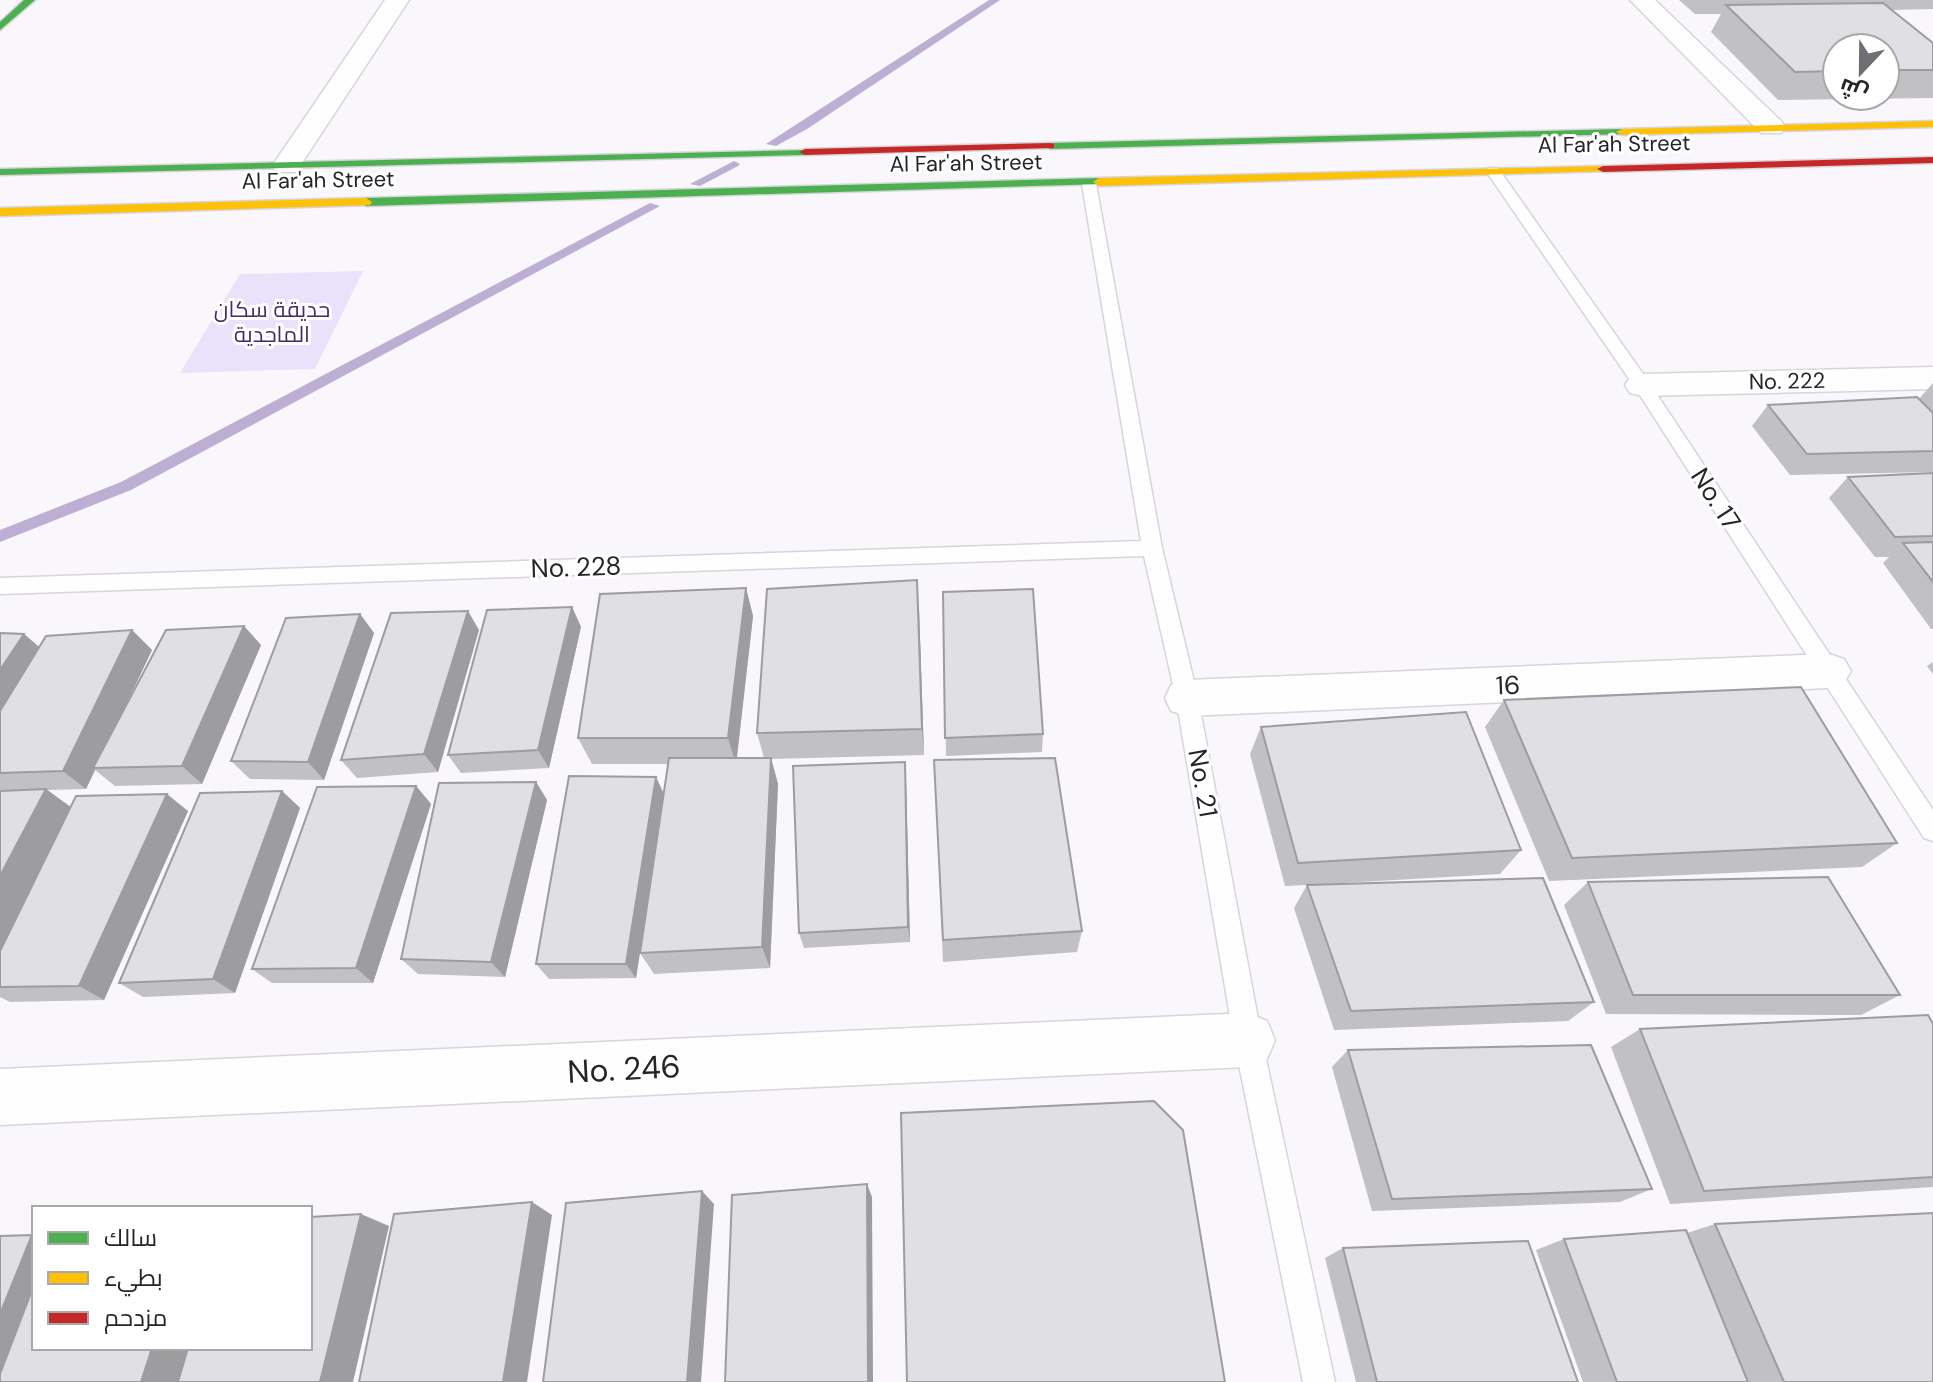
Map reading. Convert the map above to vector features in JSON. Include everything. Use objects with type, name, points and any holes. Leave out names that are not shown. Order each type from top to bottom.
[{"type":"street","points":[[0,27],[30,0]]},
{"type":"street","points":[[286,166],[397,0]]},
{"type":"street","points":[[1642,0],[1771,127]]},
{"type":"street","name":"Al Far'ah Street","points":[[0,172],[1933,124]]},
{"type":"street","name":"Al Far'ah Street","points":[[0,212],[1933,160]]},
{"type":"street","name":"No. 222","points":[[1642,385],[1933,378]]},
{"type":"street","name":"16","points":[[1187,698],[1829,671]]},
{"type":"street","name":"No. 246","points":[[0,1097],[1248,1040]]},
{"type":"lane","name":"No. 17","points":[[1493,171],[1642,385],[1933,830]]},
{"type":"lane","name":"No. 21","points":[[1089,184],[1152,548],[1187,698],[1248,1040],[1319,1382]]},
{"type":"lane","name":"No. 228","points":[[0,586],[1152,548]]},
{"type":"green space","name":"حديقة سكان الماجدية","points":[[363,271],[315,369],[180,373],[240,274]]},
{"type":"building","points":[[1883,3],[1933,43],[1933,70],[1901,70],[1901,32],[1821,32],[1821,71],[1795,72],[1726,5]]},
{"type":"building","points":[[1917,397],[1933,413],[1933,451],[1807,454],[1768,405]]},
{"type":"building","points":[[1933,473],[1933,536],[1895,537],[1848,477]]},
{"type":"building","points":[[1933,542],[1933,582],[1903,543]]},
{"type":"building","points":[[917,580],[922,729],[757,733],[767,589]]},
{"type":"building","points":[[746,588],[728,738],[578,738],[600,594]]},
{"type":"building","points":[[1033,589],[1043,734],[945,738],[943,592]]},
{"type":"building","points":[[572,607],[538,750],[448,755],[487,610]]},
{"type":"building","points":[[468,611],[424,754],[341,760],[391,613]]},
{"type":"building","points":[[360,614],[308,762],[231,761],[286,618]]},
{"type":"building","points":[[244,626],[182,766],[93,768],[166,630]]},
{"type":"building","points":[[132,630],[63,771],[0,773],[0,711],[46,636]]},
{"type":"building","points":[[0,633],[24,634],[0,670]]},
{"type":"building","points":[[1801,687],[1897,843],[1572,858],[1504,700]]},
{"type":"building","points":[[1466,712],[1521,850],[1298,863],[1261,727]]},
{"type":"building","points":[[669,758],[771,758],[762,947],[640,953]]},
{"type":"building","points":[[1055,758],[1082,931],[943,940],[934,760]]},
{"type":"building","points":[[905,762],[908,927],[799,933],[793,766]]},
{"type":"building","points":[[569,776],[656,777],[626,964],[536,964]]},
{"type":"building","points":[[536,782],[491,962],[401,959],[439,783]]},
{"type":"building","points":[[416,786],[356,968],[252,969],[317,787]]},
{"type":"building","points":[[46,789],[0,876],[0,791]]},
{"type":"building","points":[[282,791],[213,979],[119,983],[200,793]]},
{"type":"building","points":[[167,794],[79,986],[0,987],[0,951],[76,796]]},
{"type":"building","points":[[1828,877],[1900,995],[1633,995],[1588,882]]},
{"type":"building","points":[[1543,878],[1594,1002],[1351,1011],[1307,885]]},
{"type":"building","points":[[1928,1015],[1933,1024],[1933,1177],[1704,1191],[1640,1029]]},
{"type":"building","points":[[1591,1045],[1652,1189],[1392,1199],[1348,1050]]},
{"type":"building","points":[[1154,1101],[1183,1130],[1225,1382],[907,1382],[901,1113]]},
{"type":"building","points":[[867,1184],[868,1382],[725,1382],[732,1195]]},
{"type":"building","points":[[702,1191],[687,1382],[543,1382],[566,1203]]},
{"type":"building","points":[[532,1202],[503,1382],[359,1382],[394,1214]]},
{"type":"building","points":[[1933,1213],[1933,1382],[1784,1382],[1715,1224]]},
{"type":"building","points":[[361,1214],[320,1382],[178,1382],[187,1350],[312,1350],[312,1217]]},
{"type":"building","points":[[1686,1230],[1748,1382],[1617,1382],[1564,1239]]},
{"type":"building","points":[[32,1235],[0,1314],[0,1236]]},
{"type":"building","points":[[1528,1241],[1578,1382],[1377,1382],[1343,1248]]},
{"type":"building","points":[[32,1290],[32,1350],[151,1350],[141,1382],[0,1382],[0,1374]]},
{"type":"waterway","points":[[772,144],[803,127],[995,0]]},
{"type":"waterway","points":[[696,184],[734,164]]},
{"type":"waterway","points":[[0,536],[126,486],[654,206]]},
{"type":"traffic: fast","points":[[0,27],[30,0]]},
{"type":"traffic: fast","points":[[1050,146],[1622,132]]},
{"type":"traffic: fast","points":[[0,172],[805,152]]},
{"type":"traffic: fast","points":[[366,202],[1099,182]]},
{"type":"traffic: slow","points":[[1622,132],[1933,124]]},
{"type":"traffic: slow","points":[[1099,182],[1603,169]]},
{"type":"traffic: slow","points":[[0,212],[366,202]]},
{"type":"traffic: jam","points":[[805,152],[1050,146]]},
{"type":"traffic: jam","points":[[1603,169],[1933,160]]}]
